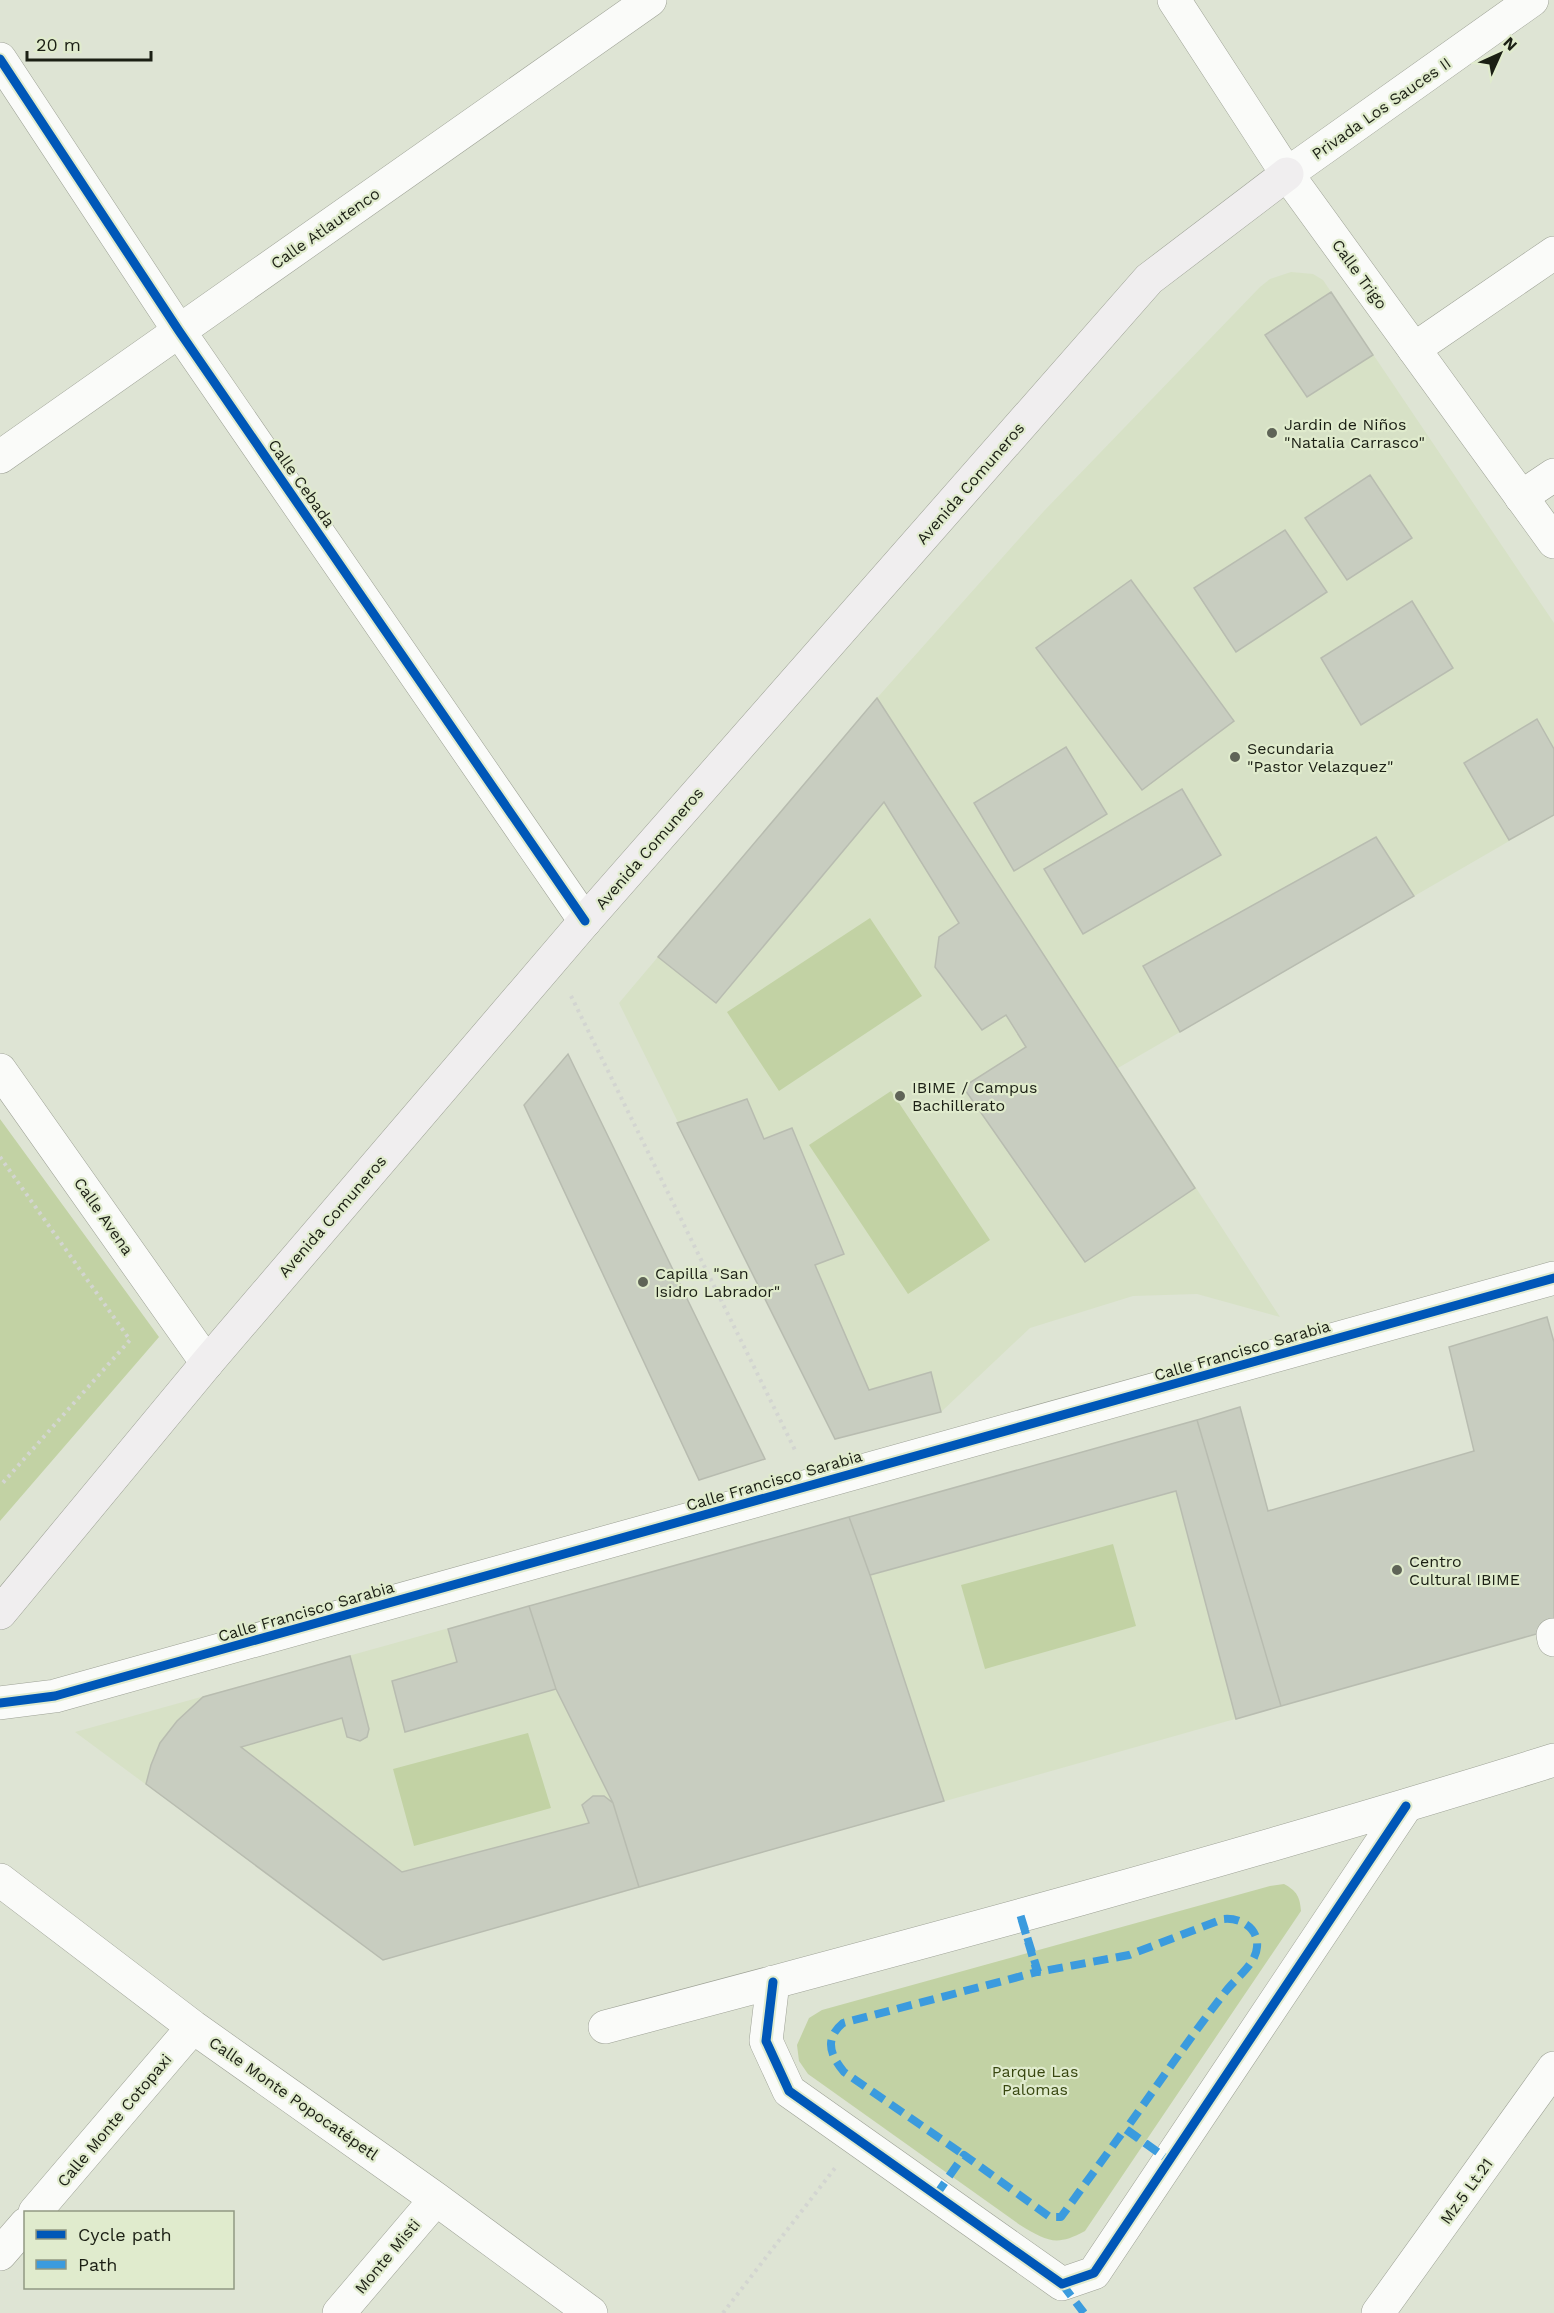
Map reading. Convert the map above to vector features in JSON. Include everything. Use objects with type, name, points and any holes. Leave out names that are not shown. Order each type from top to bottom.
[{"type":"main road","name":"Avenida Comuneros","points":[[0,1613],[207,1363],[585,921],[1149,279],[1287,174]]},
{"type":"street","name":"Calle Atlautenco","points":[[0,457],[650,0]]},
{"type":"street","name":"Calle Trigo","points":[[1174,0],[1287,174],[1554,542]]},
{"type":"street","name":"Privada Los Sauces II","points":[[1287,174],[1532,0]]},
{"type":"street","name":"Calle Cebada","points":[[0,59],[179,331],[585,921]]},
{"type":"street","points":[[1414,349],[1554,253]]},
{"type":"street","points":[[1521,496],[1554,475]]},
{"type":"street","name":"Calle Avena","points":[[0,1070],[207,1363]]},
{"type":"street","name":"Calle Francisco Sarabia","points":[[0,1703],[55,1696],[1554,1278]]},
{"type":"street","points":[[605,2027],[1406,1806],[1554,1760]]},
{"type":"street","points":[[773,1982],[766,2041],[789,2091],[1062,2284],[1094,2273],[1406,1806]]},
{"type":"street","name":"Calle Monte Popocatépetl","points":[[0,1880],[193,2026],[436,2199],[591,2313]]},
{"type":"street","name":"Calle Monte Cotopaxi","points":[[36,2211],[193,2026]]},
{"type":"street","name":"Mz.5 Lt.21","points":[[1378,2313],[1554,2068]]},
{"type":"street","name":"Monte Misti","points":[[339,2313],[436,2199]]},
{"type":"street","points":[[0,2254],[24,2226]]},
{"type":"path","points":[[553,959],[812,1485]]},
{"type":"path","points":[[0,1157],[130,1340],[0,1486]]},
{"type":"path","points":[[723,2313],[857,2139]]},
{"type":"shaded area","points":[[1291,272],[1313,274],[1323,280],[1554,623],[1554,815],[1118,1068],[1280,1317],[1197,1294],[1133,1296],[1030,1328],[941,1412],[835,1439],[619,1003],[877,698],[1044,511],[1260,287],[1270,279]]},
{"type":"shaded area","points":[[1197,1420],[1281,1706],[383,1960],[75,1732]]},
{"type":"green space","points":[[870,918],[922,996],[779,1091],[727,1012]]},
{"type":"green space","points":[[891,1091],[990,1240],[908,1294],[809,1145]]},
{"type":"green space","points":[[0,1119],[159,1337],[0,1521]]},
{"type":"green space","points":[[1113,1544],[1136,1626],[985,1669],[961,1585]]},
{"type":"green space","points":[[528,1733],[551,1808],[414,1846],[393,1769]]},
{"type":"green space","name":"Parque Las Palomas","points":[[1284,1884],[1297,1895],[1301,1911],[1085,2231],[1075,2236],[1052,2240],[1037,2235],[1020,2225],[808,2074],[799,2061],[797,2045],[809,2018],[822,2010]]},
{"type":"building","points":[[1331,292],[1373,355],[1307,397],[1265,335]]},
{"type":"building","points":[[1370,475],[1412,538],[1347,580],[1305,518]]},
{"type":"building","points":[[1285,530],[1327,592],[1236,652],[1194,588]]},
{"type":"building","points":[[1131,580],[1234,721],[1142,790],[1036,648]]},
{"type":"building","points":[[1412,601],[1453,668],[1361,725],[1321,658]]},
{"type":"building","points":[[877,698],[1195,1188],[1085,1262],[963,1087],[1026,1047],[1006,1015],[982,1030],[935,967],[939,937],[959,923],[884,802],[716,1003],[658,957]]},
{"type":"building","points":[[1537,719],[1554,749],[1554,815],[1509,840],[1464,763]]},
{"type":"building","points":[[1066,747],[1107,814],[1014,871],[974,803]]},
{"type":"building","points":[[1182,789],[1221,855],[1083,934],[1044,869]]},
{"type":"building","points":[[1376,837],[1414,896],[1180,1032],[1143,966]]},
{"type":"building","name":"Capilla \"San Isidro Labrador\"","points":[[568,1054],[765,1459],[699,1480],[524,1105]]},
{"type":"building","points":[[747,1099],[764,1139],[792,1128],[844,1254],[815,1265],[869,1390],[931,1372],[941,1412],[835,1439],[677,1123]]},
{"type":"building","name":"Centro Cultural IBIME","points":[[1547,1317],[1554,1342],[1554,1629],[1281,1706],[1197,1420],[1240,1407],[1268,1511],[1474,1451],[1449,1347]]},
{"type":"building","points":[[1197,1420],[1281,1706],[1236,1719],[1176,1491],[870,1575],[849,1517]]},
{"type":"building","points":[[849,1517],[944,1801],[639,1887],[613,1803],[556,1689],[529,1606]]},
{"type":"building","points":[[529,1606],[556,1689],[405,1732],[392,1681],[457,1662],[448,1629]]},
{"type":"building","points":[[350,1656],[369,1729],[367,1737],[360,1741],[347,1737],[342,1718],[241,1747],[402,1872],[589,1823],[582,1805],[593,1796],[604,1796],[613,1803],[639,1887],[383,1960],[146,1784],[160,1743],[177,1721],[203,1697]]},
{"type":"marked path","points":[[936,2195],[964,2155],[1050,2217],[1061,2217],[1125,2129],[1170,2161],[1126,2129],[1213,2008],[1253,1959],[1257,1940],[1252,1929],[1242,1922],[1223,1919],[1129,1955],[1038,1972],[1020,1914],[1037,1972],[843,2023],[833,2035],[831,2047],[835,2059],[844,2072],[964,2155]]},
{"type":"marked path","points":[[1062,2284],[1084,2313]]},
{"type":"cycle path","points":[[0,59],[179,331],[585,921]]},
{"type":"cycle path","points":[[0,1703],[55,1696],[1554,1278]]},
{"type":"cycle path","points":[[773,1982],[766,2041],[789,2091],[1062,2284],[1094,2273],[1406,1806]]},
{"type":"place","name":"Jardin de Niños \"Natalia Carrasco\"","points":[[1272,433]]},
{"type":"place","name":"Secundaria \"Pastor Velazquez\"","points":[[1235,757]]},
{"type":"place","name":"IBIME / Campus Bachillerato","points":[[900,1096]]},
{"type":"place","name":"Capilla \"San Isidro Labrador\"","points":[[643,1282]]},
{"type":"place","name":"Centro Cultural IBIME","points":[[1397,1570]]}]
